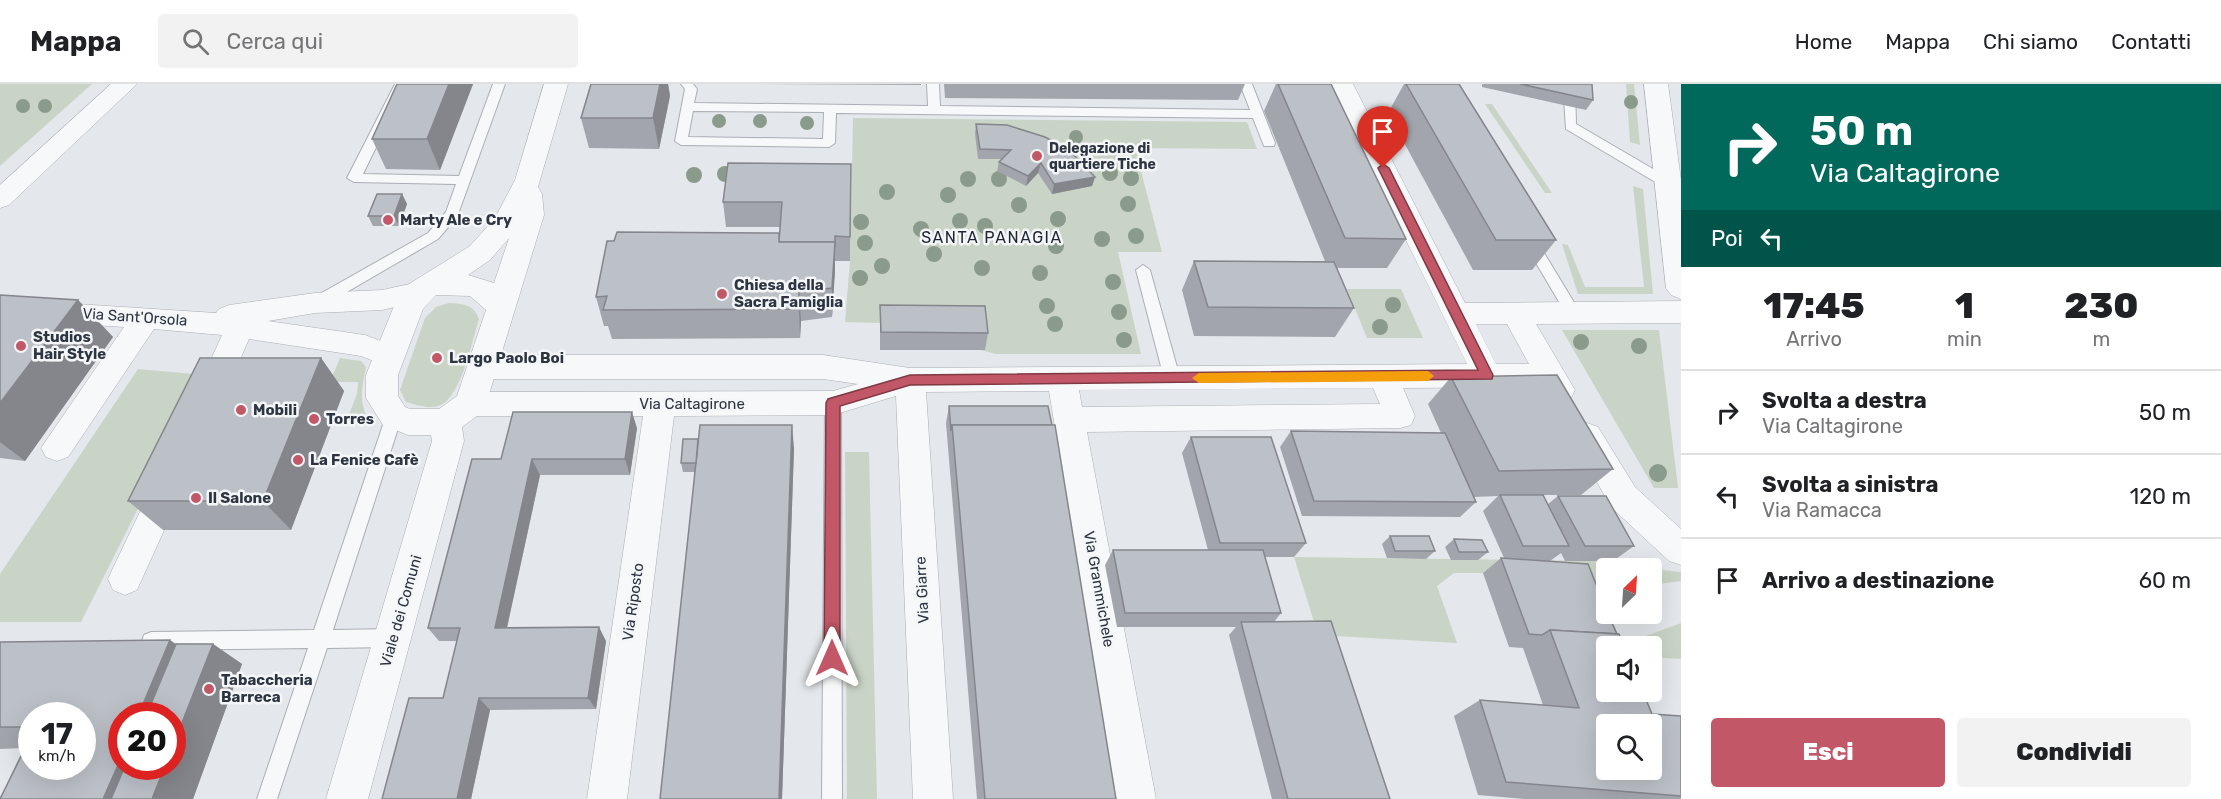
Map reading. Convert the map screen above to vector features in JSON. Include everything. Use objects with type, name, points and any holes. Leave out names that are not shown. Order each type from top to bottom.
[{"type":"street","points":[[0,200],[126,84]]},
{"type":"street","points":[[528,180],[531,215],[482,368],[458,413],[408,422],[394,416],[382,398],[382,375],[400,324],[409,306],[426,289],[480,253],[506,223],[528,180],[556,84]]},
{"type":"street","points":[[1341,84],[1487,375]]},
{"type":"street","points":[[1656,84],[1672,155],[1667,183],[1681,288]]},
{"type":"street","points":[[199,418],[243,321],[315,303],[382,300],[426,289],[476,286],[494,296],[501,309]]},
{"type":"street","name":"Via Sant'Orsola","points":[[0,309],[198,321],[243,321],[365,346],[389,356]]},
{"type":"street","points":[[1456,314],[1681,312]]},
{"type":"street","points":[[1515,313],[1623,497],[1681,550]]},
{"type":"street","points":[[57,448],[146,318]]},
{"type":"street","name":"Via Caltagirone","points":[[482,368],[823,367],[910,380],[1551,375]]},
{"type":"street","points":[[1068,420],[1400,416],[1383,376]]},
{"type":"street","name":"Via Grammichele","points":[[1062,379],[1136,799]]},
{"type":"street","name":"Via Caltagirone","points":[[458,413],[660,404],[833,403],[910,380]]},
{"type":"street","name":"Via Giarre","points":[[910,380],[933,799]]},
{"type":"street","name":"Via Riposto","points":[[607,799],[660,404]]},
{"type":"street","name":"Viale dei Comuni","points":[[347,799],[448,441],[458,413]]},
{"type":"street","points":[[125,579],[179,461]]},
{"type":"lane","points":[[400,84],[354,178],[464,180]]},
{"type":"lane","points":[[315,303],[433,236],[452,214],[499,84]]},
{"type":"lane","points":[[687,84],[691,89],[681,141],[829,143],[830,109]]},
{"type":"lane","points":[[933,84],[934,110]]},
{"type":"lane","points":[[1246,84],[1269,143]]},
{"type":"lane","points":[[1569,84],[1570,126],[1667,183]]},
{"type":"lane","points":[[687,107],[1258,114]]},
{"type":"lane","points":[[1520,224],[1573,313]]},
{"type":"lane","points":[[1143,270],[1172,378]]},
{"type":"lane","points":[[832,799],[833,403]]},
{"type":"lane","points":[[267,799],[394,416]]},
{"type":"lane","points":[[131,641],[393,638]]},
{"type":"green space","points":[[0,84],[92,84],[0,166]]},
{"type":"green space","points":[[1626,84],[1634,84],[1640,145],[1630,142]]},
{"type":"green space","points":[[1485,104],[1492,104],[1552,193],[1545,193]]},
{"type":"green space","points":[[853,118],[1247,122],[1257,149],[1135,148],[1162,252],[1118,252],[1141,354],[996,354],[879,323],[845,322],[850,261]]},
{"type":"green space","points":[[1633,186],[1643,189],[1653,294],[1578,294],[1562,244],[1568,245],[1585,287],[1644,287]]},
{"type":"green space","points":[[1347,289],[1401,289],[1423,338],[1367,338]]},
{"type":"green space","points":[[449,303],[471,308],[479,319],[459,381],[453,393],[438,406],[426,407],[406,402],[400,390],[425,318],[436,307]]},
{"type":"green space","points":[[1562,330],[1659,330],[1678,488],[1654,488]]},
{"type":"green space","points":[[340,358],[361,361],[366,367],[362,396],[370,424],[345,425],[357,394],[358,382],[330,382]]},
{"type":"green space","points":[[138,369],[205,375],[81,622],[0,622],[0,574]]},
{"type":"green space","points":[[845,452],[869,452],[877,799],[847,799]]},
{"type":"green space","points":[[1294,557],[1596,561],[1596,580],[1454,573],[1437,586],[1457,643],[1318,635]]},
{"type":"green space","points":[[1662,570],[1681,572],[1681,581],[1662,584]]},
{"type":"green space","points":[[1681,623],[1681,659],[1662,658],[1662,636],[1646,636]]},
{"type":"building","points":[[397,84],[449,84],[427,139],[372,139]]},
{"type":"building","points":[[591,84],[660,84],[653,118],[581,118]]},
{"type":"building","points":[[1278,84],[1331,84],[1406,239],[1345,238]]},
{"type":"building","points":[[1406,84],[1459,84],[1556,240],[1496,240]]},
{"type":"building","points":[[1520,84],[1592,84],[1593,100]]},
{"type":"building","points":[[976,124],[1007,125],[1045,137],[1068,149],[1095,177],[1054,184],[1041,163],[1028,176],[999,162],[1011,150],[980,149]]},
{"type":"building","points":[[728,163],[851,164],[850,237],[835,236],[835,242],[779,242],[782,202],[723,202]]},
{"type":"building","points":[[377,194],[402,194],[394,216],[368,216]]},
{"type":"building","points":[[617,232],[779,233],[779,242],[835,242],[832,288],[799,292],[799,309],[603,310],[607,296],[596,297],[607,241],[614,241]]},
{"type":"building","points":[[1194,261],[1334,262],[1354,308],[1208,307]]},
{"type":"building","points":[[0,295],[78,300],[0,403]]},
{"type":"building","points":[[880,305],[985,306],[988,333],[881,332]]},
{"type":"building","points":[[200,358],[321,358],[263,501],[128,501]]},
{"type":"building","points":[[1557,375],[1613,469],[1499,471],[1451,377]]},
{"type":"building","points":[[949,406],[1048,406],[1052,425],[952,425],[951,431]]},
{"type":"building","points":[[513,412],[632,412],[625,459],[532,459],[495,628],[599,627],[588,698],[479,698],[457,799],[382,799],[409,698],[443,698],[460,628],[428,628],[472,459],[501,459]]},
{"type":"building","points":[[700,425],[792,425],[779,799],[660,799]]},
{"type":"building","points":[[952,425],[1055,425],[1116,799],[985,799]]},
{"type":"building","points":[[1291,431],[1445,433],[1476,502],[1314,501]]},
{"type":"building","points":[[1191,437],[1271,437],[1306,543],[1220,543]]},
{"type":"building","points":[[683,439],[698,439],[696,463],[681,463]]},
{"type":"building","points":[[1500,495],[1543,495],[1569,546],[1523,546]]},
{"type":"building","points":[[1558,496],[1606,496],[1634,546],[1585,546]]},
{"type":"building","points":[[1390,536],[1429,536],[1435,551],[1395,551]]},
{"type":"building","points":[[1454,539],[1482,540],[1488,552],[1459,552]]},
{"type":"building","points":[[1113,550],[1263,550],[1281,613],[1125,613]]},
{"type":"building","points":[[1501,558],[1588,564],[1596,584],[1596,624],[1612,624],[1617,634],[1550,630],[1542,635],[1529,634]]},
{"type":"building","points":[[1331,621],[1390,799],[1288,799],[1241,622]]},
{"type":"building","points":[[1550,630],[1619,634],[1620,636],[1596,636],[1596,702],[1647,702],[1652,714],[1596,714],[1596,780],[1662,780],[1662,715],[1681,716],[1681,796],[1506,782],[1480,700],[1579,708]]},
{"type":"building","points":[[170,640],[144,702],[108,702],[108,780],[111,780],[103,799],[0,799],[18,762],[18,780],[96,780],[96,702],[18,702],[18,727],[0,727],[0,642]]},
{"type":"building","points":[[176,644],[213,644],[186,712],[186,702],[152,702]]},
{"type":"building","points":[[119,780],[159,780],[152,799],[111,799]]},
{"type":"slow traffic","points":[[1199,378],[1428,376]]},
{"type":"place","name":"Delegazione di quartiere Tiche","points":[[1037,156]]},
{"type":"place","name":"Marty Ale e Cry","points":[[388,220]]},
{"type":"place","name":"Chiesa della Sacra Famiglia","points":[[722,294]]},
{"type":"place","name":"Studios Hair Style","points":[[21,346]]},
{"type":"place","name":"Largo Paolo Boi","points":[[437,358]]},
{"type":"place","name":"Mobili","points":[[241,410]]},
{"type":"place","name":"Torres","points":[[314,419]]},
{"type":"place","name":"La Fenice Cafè","points":[[298,460]]},
{"type":"place","name":"Il Salone","points":[[196,498]]},
{"type":"place","name":"Tabaccheria Barreca","points":[[209,689]]},
{"type":"district","name":"SANTA PANAGIA","points":[[992,237]]},
{"type":"route","points":[[832,658],[833,403],[910,380],[1487,375],[1383,168]]}]
